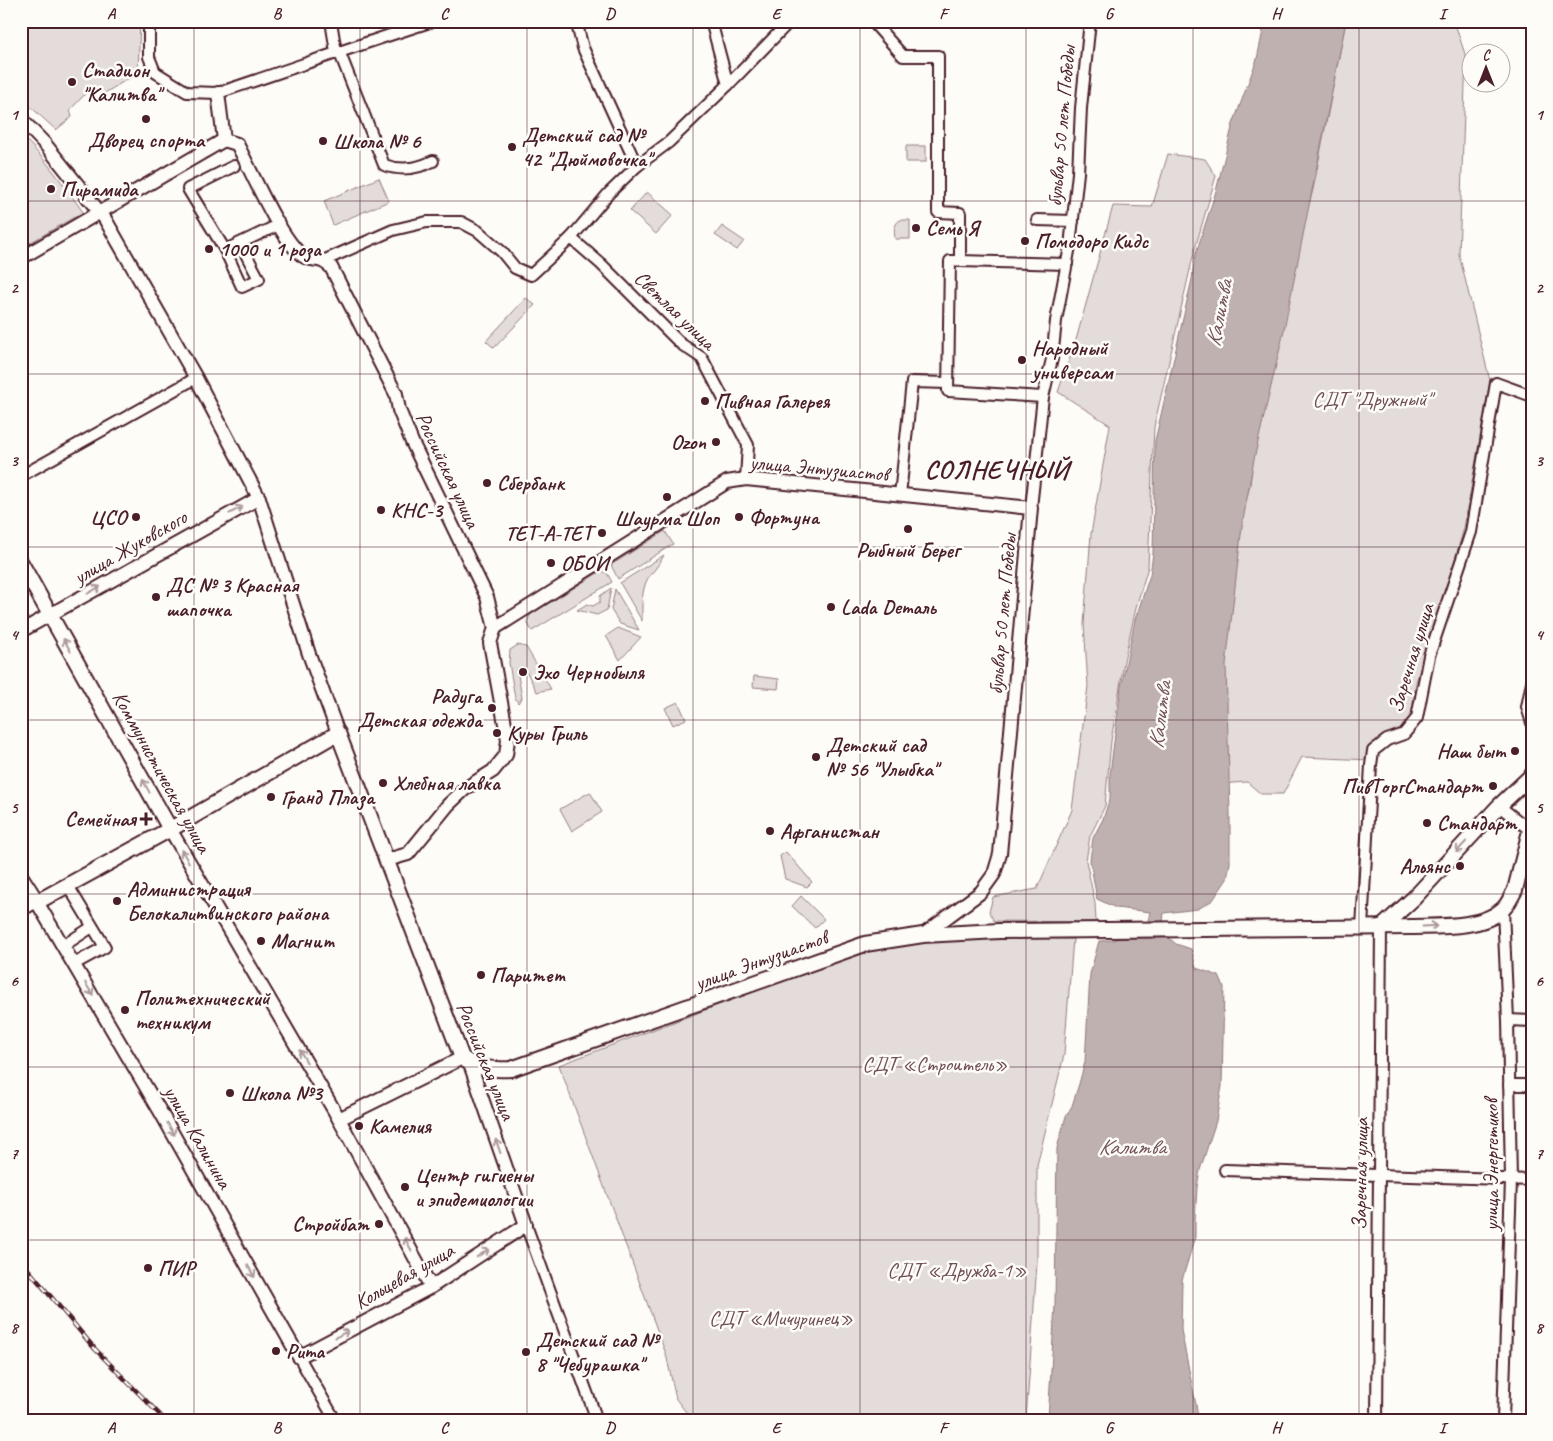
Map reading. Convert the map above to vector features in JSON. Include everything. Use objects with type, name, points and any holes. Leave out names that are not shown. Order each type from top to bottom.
[{"type":"main road","name":"Коммунистическая улица","points":[[21,563],[170,829]]},
{"type":"main road","points":[[37,902],[338,733]]},
{"type":"main road","name":"Российская улица","points":[[338,733],[466,1061]]},
{"type":"main road","points":[[1381,928],[1415,897],[1500,806],[1532,775]]},
{"type":"main road","points":[[1503,910],[1515,890],[1531,826]]},
{"type":"main road","name":"улица Калинина","points":[[21,877],[37,902]]},
{"type":"main road","name":"улица Энтузиастов","points":[[466,1061],[491,1070],[511,1069],[865,944],[923,936],[999,931],[1381,928],[1462,925],[1492,917],[1503,910]]},
{"type":"street","points":[[149,21],[149,57],[155,72],[187,92],[218,93],[295,68],[338,51],[433,21]]},
{"type":"street","points":[[331,21],[338,51],[384,165],[392,168],[406,169],[422,167],[433,161]]},
{"type":"street","points":[[576,21],[583,48],[637,166]]},
{"type":"street","points":[[711,21],[728,86]]},
{"type":"street","points":[[21,258],[224,140],[236,144],[278,222],[303,256],[323,261],[393,230],[427,222],[461,222],[478,231],[502,252],[515,268],[531,275],[571,238],[609,193],[637,166],[669,142],[728,86],[790,21]]},
{"type":"street","points":[[872,21],[903,56],[938,56],[938,212],[960,213],[955,261],[948,391],[1043,397]]},
{"type":"street","name":"бульвар 50 лет Победы","points":[[923,936],[981,892],[994,874],[1000,854],[1031,508],[1043,397],[1052,359],[1056,321],[1073,221],[1078,173],[1081,108],[1090,21]]},
{"type":"street","points":[[218,93],[224,140]]},
{"type":"street","name":"Российская улица","points":[[21,119],[46,144],[100,212],[196,378],[259,498],[309,654],[338,733]]},
{"type":"street","points":[[234,166],[188,188],[225,250],[242,287],[260,279],[240,243]]},
{"type":"street","points":[[1037,220],[1073,221]]},
{"type":"street","points":[[225,250],[274,228],[278,222]]},
{"type":"street","name":"Светлая улица","points":[[571,238],[601,264],[681,344],[702,358],[748,445],[746,479]]},
{"type":"street","name":"Российская улица","points":[[323,261],[331,267],[396,394],[399,410],[412,442],[487,596],[495,628],[490,644],[508,740],[506,754],[493,771],[466,788],[448,805],[408,854],[386,860]]},
{"type":"street","points":[[955,261],[1067,264]]},
{"type":"street","points":[[21,476],[196,378]]},
{"type":"street","points":[[900,495],[912,382],[948,383]]},
{"type":"street","name":"Заречная улица","points":[[1362,928],[1370,764],[1373,751],[1387,740],[1404,734],[1417,718],[1429,656],[1471,532],[1496,383],[1532,396]]},
{"type":"street","name":"улица Энтузиастов","points":[[495,628],[727,482],[746,479],[1031,508]]},
{"type":"street","name":"улица Жуковского","points":[[21,631],[259,498]]},
{"type":"street","points":[[1532,682],[1527,707],[1532,723]]},
{"type":"street","points":[[1500,806],[1531,826]]},
{"type":"street","name":"Коммунистическая улица","points":[[170,829],[339,1119],[431,1287]]},
{"type":"street","points":[[67,884],[105,947],[74,964]]},
{"type":"street","points":[[21,911],[37,902]]},
{"type":"street","name":"улица Калинина","points":[[37,902],[223,1220],[335,1420]]},
{"type":"street","points":[[1400,910],[1410,927]]},
{"type":"street","name":"улица Энергетиков","points":[[1503,910],[1512,1180],[1503,1420]]},
{"type":"street","points":[[63,946],[92,928]]},
{"type":"street","name":"Заречная улица","points":[[1377,1420],[1381,928]]},
{"type":"street","points":[[1508,1020],[1532,1021]]},
{"type":"street","points":[[339,1119],[466,1061]]},
{"type":"street","name":"Российская улица","points":[[466,1061],[597,1420]]},
{"type":"street","points":[[1509,1085],[1532,1085]]},
{"type":"street","points":[[1225,1170],[1532,1180]]},
{"type":"street","name":"Кольцевая улица","points":[[299,1357],[431,1287],[526,1225]]},
{"type":"green space","name":"Стадион \"Калитва\"","points":[[21,21],[140,21],[138,73],[103,94],[88,91],[70,110],[72,117],[56,130],[21,98]]},
{"type":"green space","name":"СДТ \"Дружный\"","points":[[1346,21],[1454,21],[1461,42],[1460,92],[1465,92],[1459,254],[1490,381],[1464,528],[1442,604],[1416,682],[1410,727],[1371,760],[1302,757],[1283,794],[1261,794],[1247,782],[1218,784],[1217,725],[1233,551],[1250,485],[1261,383],[1289,273],[1313,190]]},
{"type":"green space","points":[[21,135],[46,162],[83,212],[21,248]]},
{"type":"green space","points":[[906,146],[926,146],[926,162],[906,162]]},
{"type":"green space","points":[[1168,154],[1205,159],[1216,176],[1194,252],[1154,427],[1148,567],[1125,656],[1111,741],[1105,806],[1090,836],[1086,861],[1095,903],[1096,922],[994,921],[989,912],[993,897],[1037,889],[1072,810],[1088,686],[1084,624],[1091,534],[1110,425],[1058,392],[1076,340],[1113,206],[1152,207]]},
{"type":"green space","points":[[379,178],[389,201],[333,225],[324,201]]},
{"type":"green space","points":[[647,192],[673,215],[656,234],[630,211]]},
{"type":"green space","points":[[900,220],[910,220],[910,239],[895,239],[895,226]]},
{"type":"green space","points":[[722,226],[744,241],[737,250],[715,235]]},
{"type":"green space","points":[[526,298],[535,305],[494,348],[486,341]]},
{"type":"green space","points":[[665,531],[673,544],[618,579],[611,565]]},
{"type":"green space","points":[[664,555],[648,578],[644,588],[642,621],[620,583]]},
{"type":"green space","points":[[601,571],[607,573],[612,582],[532,631],[527,622],[530,615]]},
{"type":"green space","points":[[611,588],[607,610],[597,615],[577,610],[587,604],[593,606],[600,602],[600,596]]},
{"type":"green space","points":[[615,589],[639,630],[620,624],[611,610]]},
{"type":"green space","points":[[618,628],[641,637],[620,660],[606,636]]},
{"type":"green space","points":[[518,645],[526,647],[551,689],[537,692],[524,667],[517,669],[522,698],[518,703],[515,698],[509,663],[510,650]]},
{"type":"green space","points":[[754,676],[779,679],[778,689],[753,687]]},
{"type":"green space","points":[[678,702],[686,719],[673,725],[665,708]]},
{"type":"green space","points":[[590,792],[602,812],[572,831],[560,809]]},
{"type":"green space","points":[[786,852],[812,882],[807,887],[785,879],[780,856]]},
{"type":"green space","points":[[801,896],[824,919],[815,928],[792,906]]},
{"type":"green space","points":[[979,938],[1073,939],[1064,1055],[1037,1165],[1037,1263],[1026,1420],[692,1420],[676,1399],[666,1354],[559,1065],[873,949],[921,942]]},
{"type":"water","name":"Калитва","points":[[1265,21],[1346,21],[1283,335],[1254,459],[1242,526],[1226,665],[1230,813],[1230,863],[1227,879],[1213,900],[1198,909],[1164,913],[1162,932],[1176,944],[1191,949],[1196,968],[1219,976],[1224,987],[1222,1086],[1216,1121],[1200,1170],[1197,1187],[1195,1237],[1182,1280],[1181,1330],[1199,1420],[1048,1420],[1055,1305],[1057,1148],[1085,1062],[1090,974],[1099,941],[1114,940],[1147,926],[1150,912],[1116,908],[1097,899],[1090,860],[1093,838],[1103,819],[1110,798],[1110,774],[1121,687],[1135,620],[1150,575],[1153,553],[1155,441],[1192,279],[1195,256],[1216,191],[1233,124],[1257,59]]},
{"type":"railway","points":[[21,1261],[95,1349],[165,1420]]},
{"type":"place","name":"Стадион \"Калитва\"","points":[[72,82]]},
{"type":"place","name":"Дворец спорта","points":[[146,119]]},
{"type":"place","name":"Школа № 6","points":[[323,141]]},
{"type":"place","name":"Детский сад № 42 \"Дюймовочка\"","points":[[512,147]]},
{"type":"place","name":"Пирамида","points":[[51,189]]},
{"type":"place","name":"Семь Я","points":[[916,228]]},
{"type":"place","name":"Помодоро Кидс","points":[[1025,241]]},
{"type":"place","name":"1000 и 1 роза","points":[[209,249]]},
{"type":"place","name":"Народный универсам","points":[[1022,360]]},
{"type":"place","name":"Пивная Галерея","points":[[705,401]]},
{"type":"place","name":"Ozon","points":[[716,442]]},
{"type":"place","name":"Сбербанк","points":[[487,483]]},
{"type":"place","name":"Шаурма Шоп","points":[[667,497]]},
{"type":"place","name":"КНС-3","points":[[381,510]]},
{"type":"place","name":"ЦСО","points":[[136,517]]},
{"type":"place","name":"Фортуна","points":[[739,517]]},
{"type":"place","name":"Рыбный Берег","points":[[908,529]]},
{"type":"place","name":"ТЕТ-А-ТЕТ","points":[[602,533]]},
{"type":"place","name":"ОБОИ","points":[[551,563]]},
{"type":"place","name":"ДС № 3 Красная шапочка","points":[[156,597]]},
{"type":"place","name":"Lada Dеталь","points":[[831,607]]},
{"type":"place","name":"Эхо Чернобыля","points":[[523,672]]},
{"type":"place","name":"Радуга Детская одежда","points":[[492,708]]},
{"type":"place","name":"Куры Гриль","points":[[497,733]]},
{"type":"place","name":"Наш быт","points":[[1515,751]]},
{"type":"place","name":"Детский сад № 56 \"Улыбка\"","points":[[816,757]]},
{"type":"place","name":"Хлебная лавка","points":[[383,783]]},
{"type":"place","name":"ПивТоргСтандарт","points":[[1493,786]]},
{"type":"place","name":"Гранд Плаза","points":[[271,797]]},
{"type":"place","name":"Семейная","points":[[146,819]]},
{"type":"place","name":"Стандарт","points":[[1427,823]]},
{"type":"place","name":"Афганистан","points":[[770,831]]},
{"type":"place","name":"Альянс","points":[[1460,866]]},
{"type":"place","name":"Администрация Белокалитвинского района","points":[[117,901]]},
{"type":"place","name":"Магнит","points":[[261,941]]},
{"type":"place","name":"Паритет","points":[[481,975]]},
{"type":"place","name":"Политехнический техникум","points":[[125,1010]]},
{"type":"place","name":"Школа №3","points":[[230,1093]]},
{"type":"place","name":"Камелия","points":[[359,1126]]},
{"type":"place","name":"Центр гигиены и эпидемиологии","points":[[405,1187]]},
{"type":"place","name":"Стройбат","points":[[379,1224]]},
{"type":"place","name":"ПИР","points":[[148,1268]]},
{"type":"place","name":"Рита","points":[[276,1351]]},
{"type":"place","name":"Детский сад № 8 \"Чебурашка\"","points":[[526,1352]]},
{"type":"district","name":"СОЛНЕЧНЫЙ","points":[[997,469]]},
{"type":"park label","name":"СДТ «Строитель»","points":[[935,1064]]},
{"type":"park label","name":"СДТ «Дружба-1»","points":[[957,1270]]},
{"type":"park label","name":"СДТ «Мичуринец»","points":[[781,1318]]}]
